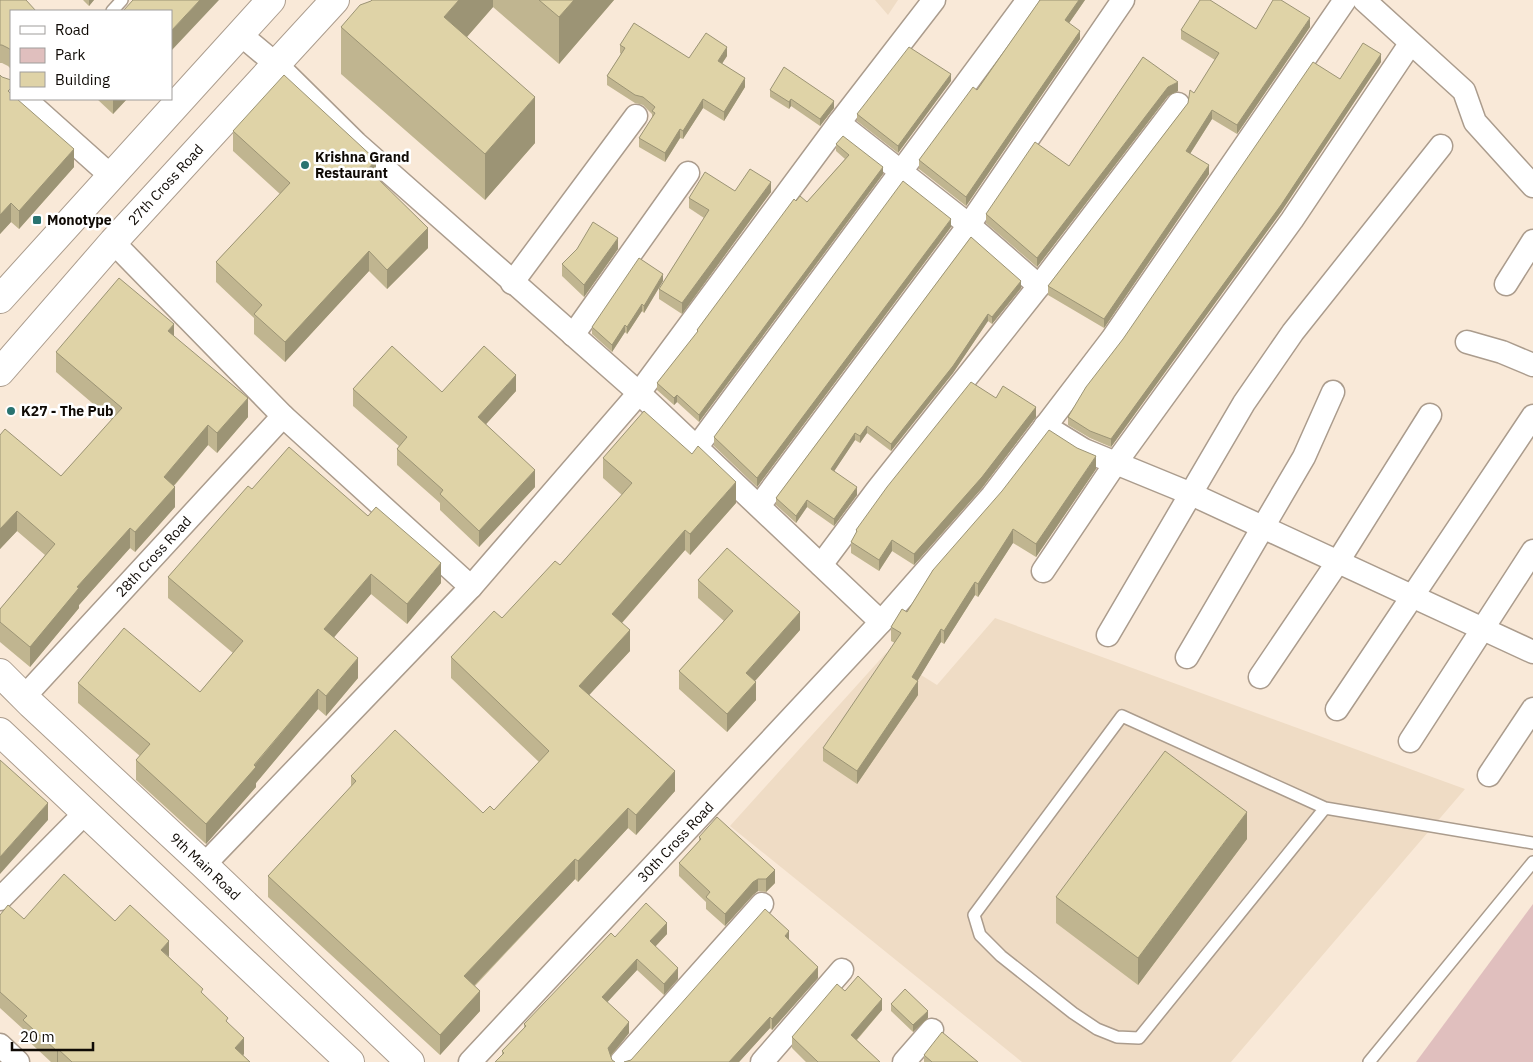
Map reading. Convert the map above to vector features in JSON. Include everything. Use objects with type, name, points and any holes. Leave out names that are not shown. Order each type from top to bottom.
[{"type":"main road","points":[[0,299],[271,0]]},
{"type":"main road","name":"27th Cross Road","points":[[0,372],[112,242],[335,0]]},
{"type":"main road","name":"9th Main Road","points":[[0,673],[410,1062]]},
{"type":"main road","points":[[0,732],[350,1062]]},
{"type":"street","points":[[204,865],[471,587],[639,393],[839,123],[934,0]]},
{"type":"street","points":[[696,448],[902,173],[1028,0]]},
{"type":"street","points":[[759,506],[970,225],[1123,0]]},
{"type":"street","name":"30th Cross Road","points":[[470,1062],[881,622],[992,496],[1112,339],[1345,0]]},
{"type":"street","points":[[1364,0],[1410,44],[1419,48],[1464,90],[1475,122],[1533,186]]},
{"type":"street","points":[[240,34],[277,65],[356,144],[639,393],[881,622]]},
{"type":"street","points":[[1043,571],[1115,464],[1292,220],[1410,44]]},
{"type":"street","points":[[29,100],[111,176]]},
{"type":"street","points":[[821,565],[876,490],[1039,286],[1178,104]]},
{"type":"street","points":[[512,283],[636,116]]},
{"type":"street","points":[[839,123],[970,225],[1039,286]]},
{"type":"street","points":[[1108,636],[1189,494],[1244,403],[1293,332],[1441,146]]},
{"type":"street","points":[[573,335],[688,173]]},
{"type":"street","points":[[1506,284],[1533,241]]},
{"type":"street","points":[[112,242],[283,416],[471,587]]},
{"type":"street","points":[[1467,342],[1502,352],[1533,365]]},
{"type":"street","points":[[1187,657],[1304,457],[1333,392]]},
{"type":"street","points":[[1260,677],[1337,563],[1430,415]]},
{"type":"street","name":"28th Cross Road","points":[[24,697],[283,416]]},
{"type":"street","points":[[1337,709],[1410,597],[1533,416]]},
{"type":"street","points":[[1045,426],[1084,450],[1264,527],[1410,597],[1533,652]]},
{"type":"street","points":[[1410,741],[1533,551]]},
{"type":"street","points":[[1489,775],[1533,709]]},
{"type":"street","points":[[0,899],[85,813]]},
{"type":"street","points":[[621,1062],[762,904]]},
{"type":"street","points":[[762,1062],[842,970]]},
{"type":"street","points":[[904,1062],[932,1030]]},
{"type":"street","points":[[0,1045],[18,1062]]},
{"type":"lane","points":[[113,10],[122,0]]},
{"type":"lane","points":[[1325,808],[1139,1038],[1117,1037],[1097,1030],[1001,956],[980,935],[974,915],[1122,716],[1325,808],[1533,843]]},
{"type":"lane","points":[[1369,1062],[1533,862]]},
{"type":"shaded area","points":[[875,0],[898,0],[888,15]]},
{"type":"shaded area","points":[[995,618],[1465,789],[1231,1062],[1022,1062],[730,826],[886,653],[937,685]]},
{"type":"green space","points":[[1533,904],[1533,1062],[1416,1062]]},
{"type":"building","points":[[0,0],[26,0],[35,10],[10,10],[10,49],[0,45]]},
{"type":"building","points":[[133,0],[200,0],[172,30],[172,10],[124,10]]},
{"type":"building","points":[[372,0],[459,0],[444,17],[535,97],[485,154],[341,27],[360,5]]},
{"type":"building","points":[[539,0],[574,0],[559,17]]},
{"type":"building","points":[[1040,0],[1079,0],[1065,20],[1080,31],[966,197],[919,160],[973,87],[977,90]]},
{"type":"building","points":[[1200,0],[1210,0],[1256,29],[1273,0],[1281,0],[1310,18],[1237,125],[1212,110],[1186,151],[1209,165],[1104,319],[1048,286],[1188,103],[1190,90],[1194,93],[1219,53],[1181,30]]},
{"type":"building","points":[[634,23],[689,58],[706,33],[727,47],[718,61],[745,78],[724,112],[703,99],[683,131],[680,129],[665,153],[639,138],[655,113],[652,111],[655,107],[643,97],[635,95],[607,76],[625,48],[620,45]]},
{"type":"building","points":[[1363,43],[1381,54],[1281,205],[1111,439],[1090,431],[1068,417],[1086,387],[1123,339],[1313,62],[1340,79]]},
{"type":"building","points":[[909,47],[951,74],[898,146],[857,114]]},
{"type":"building","points":[[1143,57],[1178,82],[1168,87],[1037,258],[986,214],[1035,142],[1069,166]]},
{"type":"building","points":[[784,67],[834,101],[820,119],[791,99],[789,102],[770,90]]},
{"type":"building","points":[[0,75],[10,80],[10,89],[8,91],[10,93],[10,100],[18,100],[74,149],[19,211],[11,203],[0,215]]},
{"type":"building","points":[[284,75],[376,160],[368,169],[428,228],[387,270],[369,251],[285,342],[254,314],[262,305],[216,262],[290,183],[233,131]]},
{"type":"building","points":[[843,136],[883,167],[699,415],[677,395],[674,398],[657,383],[698,331],[794,199],[796,201],[800,196],[807,202],[849,155],[836,144]]},
{"type":"building","points":[[750,169],[771,182],[682,303],[659,289],[709,210],[689,198],[705,172],[735,191]]},
{"type":"building","points":[[903,181],[951,219],[757,478],[714,437]]},
{"type":"building","points":[[593,222],[618,238],[584,285],[562,264],[577,249]]},
{"type":"building","points":[[971,237],[1021,281],[992,317],[988,314],[953,366],[891,444],[867,426],[860,436],[855,433],[831,469],[857,487],[834,519],[807,500],[796,516],[776,498]]},
{"type":"building","points":[[639,258],[663,274],[644,306],[642,304],[612,345],[592,327]]},
{"type":"building","points":[[119,278],[174,324],[168,331],[248,398],[217,433],[208,425],[164,477],[175,487],[135,532],[130,528],[77,587],[79,588],[30,647],[0,622],[0,609],[55,544],[17,511],[0,529],[0,435],[5,429],[61,476],[122,408],[56,352]]},
{"type":"building","points":[[392,346],[442,392],[484,346],[516,375],[478,417],[535,470],[479,531],[440,494],[443,490],[397,449],[407,437],[353,389]]},
{"type":"building","points":[[971,382],[996,398],[1003,386],[1036,407],[982,477],[914,554],[892,540],[879,560],[851,542],[856,530],[887,487]]},
{"type":"building","points":[[644,411],[692,454],[698,446],[736,482],[690,534],[685,530],[612,614],[630,630],[579,686],[675,771],[636,815],[628,808],[578,861],[575,859],[464,976],[480,991],[440,1035],[268,876],[356,781],[351,776],[395,730],[483,813],[490,806],[494,810],[549,751],[451,657],[494,611],[502,618],[555,561],[560,565],[632,483],[603,458]]},
{"type":"building","points":[[1049,430],[1077,448],[1096,456],[1036,544],[1013,529],[978,584],[975,582],[944,631],[941,629],[912,677],[918,681],[857,771],[823,748],[901,633],[891,627],[902,609],[907,612],[933,570],[1002,491]]},
{"type":"building","points":[[289,447],[368,516],[376,507],[441,563],[407,604],[371,574],[324,629],[358,658],[326,696],[318,689],[254,765],[256,767],[206,824],[136,760],[150,744],[78,683],[124,628],[200,692],[243,641],[168,577],[248,486],[252,489]]},
{"type":"building","points":[[727,548],[800,612],[746,673],[756,682],[727,714],[679,671],[733,611],[698,580]]},
{"type":"building","points":[[1165,751],[1247,812],[1138,958],[1056,897]]},
{"type":"building","points":[[0,760],[48,803],[0,857]]},
{"type":"building","points":[[717,817],[775,870],[766,879],[758,879],[753,882],[725,914],[706,897],[710,892],[679,863],[701,839],[699,837]]},
{"type":"building","points":[[64,874],[115,921],[130,905],[169,941],[161,950],[203,989],[201,992],[228,1018],[226,1021],[244,1038],[235,1048],[250,1062],[72,1062],[23,1020],[27,1016],[0,992],[0,915],[8,905],[24,919]]},
{"type":"building","points":[[646,903],[667,923],[650,941],[678,968],[664,984],[637,959],[602,997],[629,1022],[608,1048],[612,1060],[615,1062],[495,1062],[504,1053],[502,1051],[526,1026],[524,1024],[611,933],[615,937]]},
{"type":"building","points":[[765,909],[789,931],[785,936],[818,967],[772,1019],[770,1017],[729,1062],[624,1062],[631,1060]]},
{"type":"building","points":[[858,976],[882,999],[851,1035],[880,1062],[818,1062],[792,1037],[837,984],[845,991]]},
{"type":"building","points":[[905,989],[928,1011],[913,1025],[891,1004]]},
{"type":"building","points":[[942,1032],[978,1062],[932,1062],[924,1055]]},
{"type":"place","name":"Krishna Grand Restaurant","points":[[305,165]]},
{"type":"place","name":"Monotype","points":[[37,220]]},
{"type":"place","name":"K27 - The Pub","points":[[11,411]]}]
